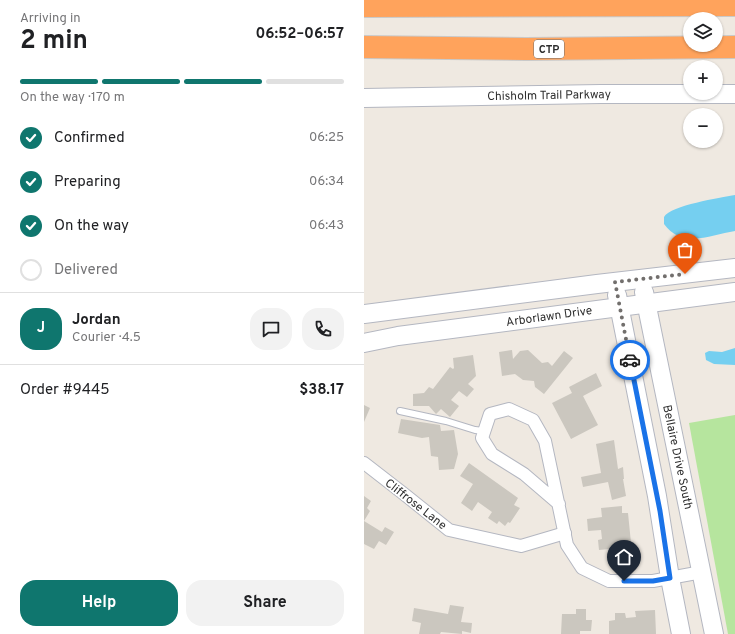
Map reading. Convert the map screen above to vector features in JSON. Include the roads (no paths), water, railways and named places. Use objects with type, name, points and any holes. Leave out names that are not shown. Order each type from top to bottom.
[{"type":"highway","points":[[517,0],[565,6]]},
{"type":"highway","points":[[364,6],[735,5]]},
{"type":"highway","name":"CTP","points":[[364,47],[526,49],[735,47]]},
{"type":"highway","points":[[364,60],[432,58],[526,49]]},
{"type":"main road","name":"Chisholm Trail Parkway","points":[[364,98],[601,94],[735,94]]},
{"type":"main road","name":"Arborlawn Drive","points":[[364,314],[735,268]]},
{"type":"main road","name":"Bellaire Drive South","points":[[642,279],[714,634]]},
{"type":"main road","points":[[615,282],[657,496],[670,578],[681,634]]},
{"type":"main road","name":"Arborlawn Drive","points":[[364,343],[398,336],[735,292]]},
{"type":"street","points":[[559,504],[524,474],[492,454],[482,438],[490,414],[509,409],[533,420],[545,441],[559,504],[567,545],[582,568],[609,581],[653,581],[702,572]]},
{"type":"street","name":"Cliffrose Lane","points":[[364,463],[449,530],[521,546],[565,533]]},
{"type":"lane","points":[[400,411],[484,431]]},
{"type":"water","points":[[735,195],[735,231],[707,237],[688,238],[671,232],[664,224],[664,217],[676,209],[696,203]]},
{"type":"water","points":[[735,348],[735,365],[714,364],[706,360],[705,353],[709,351],[722,352]]}]
